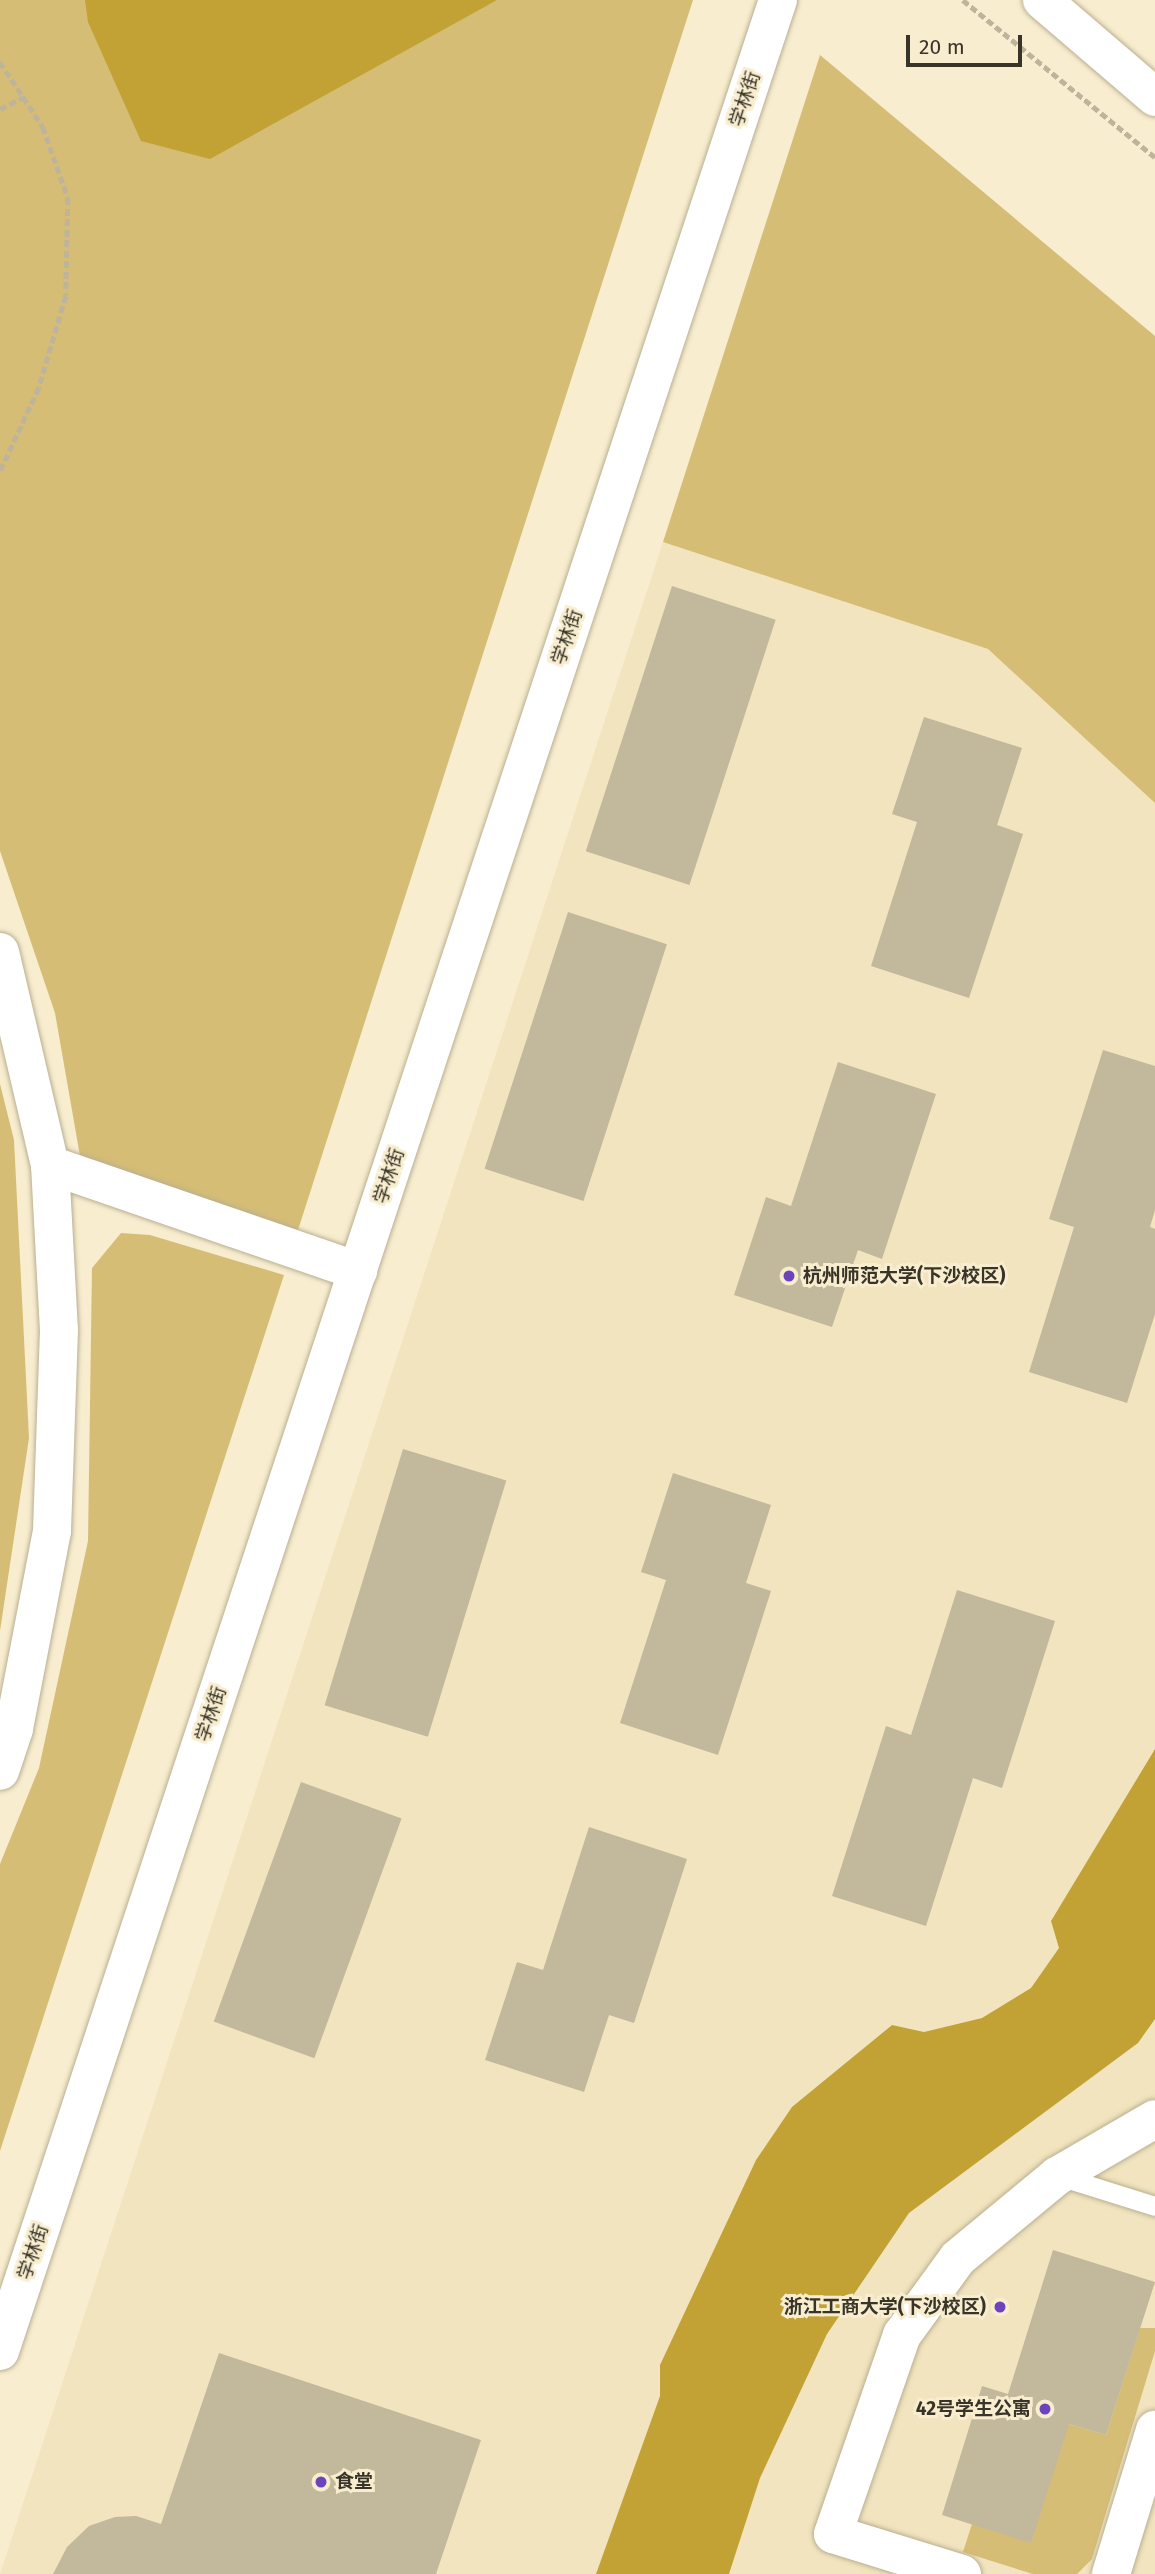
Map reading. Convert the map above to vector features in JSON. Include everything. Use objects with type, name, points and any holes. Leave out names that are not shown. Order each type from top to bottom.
[{"type":"main road","name":"学林街","points":[[0,2351],[778,0]]},
{"type":"main road","points":[[1042,0],[1155,97]]},
{"type":"main road","points":[[0,952],[50,1165],[59,1330],[52,1531],[14,1729],[0,1771]]},
{"type":"main road","points":[[50,1165],[358,1271]]},
{"type":"main road","points":[[962,2574],[832,2534],[902,2335],[958,2258],[1057,2176],[1155,2119]]},
{"type":"main road","points":[[1111,2574],[1155,2430]]},
{"type":"lane","points":[[1057,2176],[1155,2206]]},
{"type":"path","points":[[963,0],[1155,157]]},
{"type":"path","points":[[0,62],[44,127],[68,198],[66,296],[39,388],[0,472]]},
{"type":"path","points":[[0,109],[24,97]]},
{"type":"shaded area","points":[[0,0],[693,0],[298,1230],[80,1156],[55,1013],[0,851]]},
{"type":"shaded area","points":[[85,0],[497,0],[210,159],[141,141],[88,22]]},
{"type":"shaded area","points":[[820,55],[1155,336],[1155,803],[988,649],[663,542]]},
{"type":"shaded area","name":"杭州师范大学(下沙校区)","points":[[663,542],[988,649],[1155,803],[1155,1749],[1051,1921],[1059,1948],[1031,1989],[982,2018],[924,2032],[891,2025],[792,2108],[756,2160],[660,2365],[660,2396],[596,2574],[0,2574]]},
{"type":"shaded area","points":[[0,1084],[14,1140],[29,1438],[0,1631]]},
{"type":"shaded area","points":[[121,1233],[150,1235],[284,1275],[0,2151],[0,1864],[39,1768],[88,1541],[92,1268]]},
{"type":"shaded area","points":[[1155,1749],[1155,2019],[1138,2043],[909,2213],[827,2334],[760,2478],[729,2574],[596,2574],[660,2396],[660,2365],[756,2160],[792,2107],[892,2025],[924,2032],[982,2018],[1031,1988],[1059,1948],[1051,1921]]},
{"type":"shaded area","name":"浙江工商大学(下沙校区)","points":[[1155,2019],[1155,2574],[729,2574],[760,2478],[827,2334],[909,2213],[1138,2043]]},
{"type":"shaded area","points":[[1140,2328],[1155,2328],[1155,2351],[1092,2559],[1077,2574],[1033,2574],[963,2552],[972,2524],[1069,2424],[1106,2435]]},
{"type":"building","points":[[672,586],[776,620],[689,885],[586,851]]},
{"type":"building","points":[[924,717],[1022,748],[997,825],[1023,834],[969,998],[871,966],[917,822],[892,814]]},
{"type":"building","points":[[568,912],[667,944],[583,1201],[485,1169]]},
{"type":"building","points":[[1103,1050],[1155,1066],[1155,1210],[1150,1227],[1155,1229],[1155,1314],[1127,1403],[1029,1372],[1074,1227],[1049,1219]]},
{"type":"building","points":[[838,1062],[936,1094],[882,1259],[858,1250],[832,1327],[734,1295],[766,1197],[791,1206]]},
{"type":"building","points":[[403,1449],[506,1481],[428,1737],[325,1705]]},
{"type":"building","points":[[673,1473],[771,1505],[746,1583],[771,1591],[718,1755],[620,1723],[666,1580],[641,1572]]},
{"type":"building","points":[[957,1590],[1055,1621],[1002,1788],[973,1778],[926,1926],[832,1896],[886,1726],[911,1735]]},
{"type":"building","points":[[301,1782],[402,1819],[314,2058],[214,2022]]},
{"type":"building","points":[[589,1827],[687,1859],[634,2023],[609,2015],[584,2092],[485,2060],[517,1962],[543,1970]]},
{"type":"building","name":"42号学生公寓","points":[[1053,2250],[1155,2282],[1106,2435],[1069,2424],[1031,2543],[942,2515],[982,2386],[1008,2394]]},
{"type":"building","name":"食堂","points":[[219,2353],[481,2440],[436,2574],[53,2574],[67,2547],[89,2526],[115,2517],[136,2516],[161,2524]]},
{"type":"place","name":"杭州师范大学(下沙校区)","points":[[789,1276]]},
{"type":"place","name":"浙江工商大学(下沙校区)","points":[[1000,2307]]},
{"type":"place","name":"42号学生公寓","points":[[1045,2409]]},
{"type":"place","name":"食堂","points":[[321,2482]]}]
